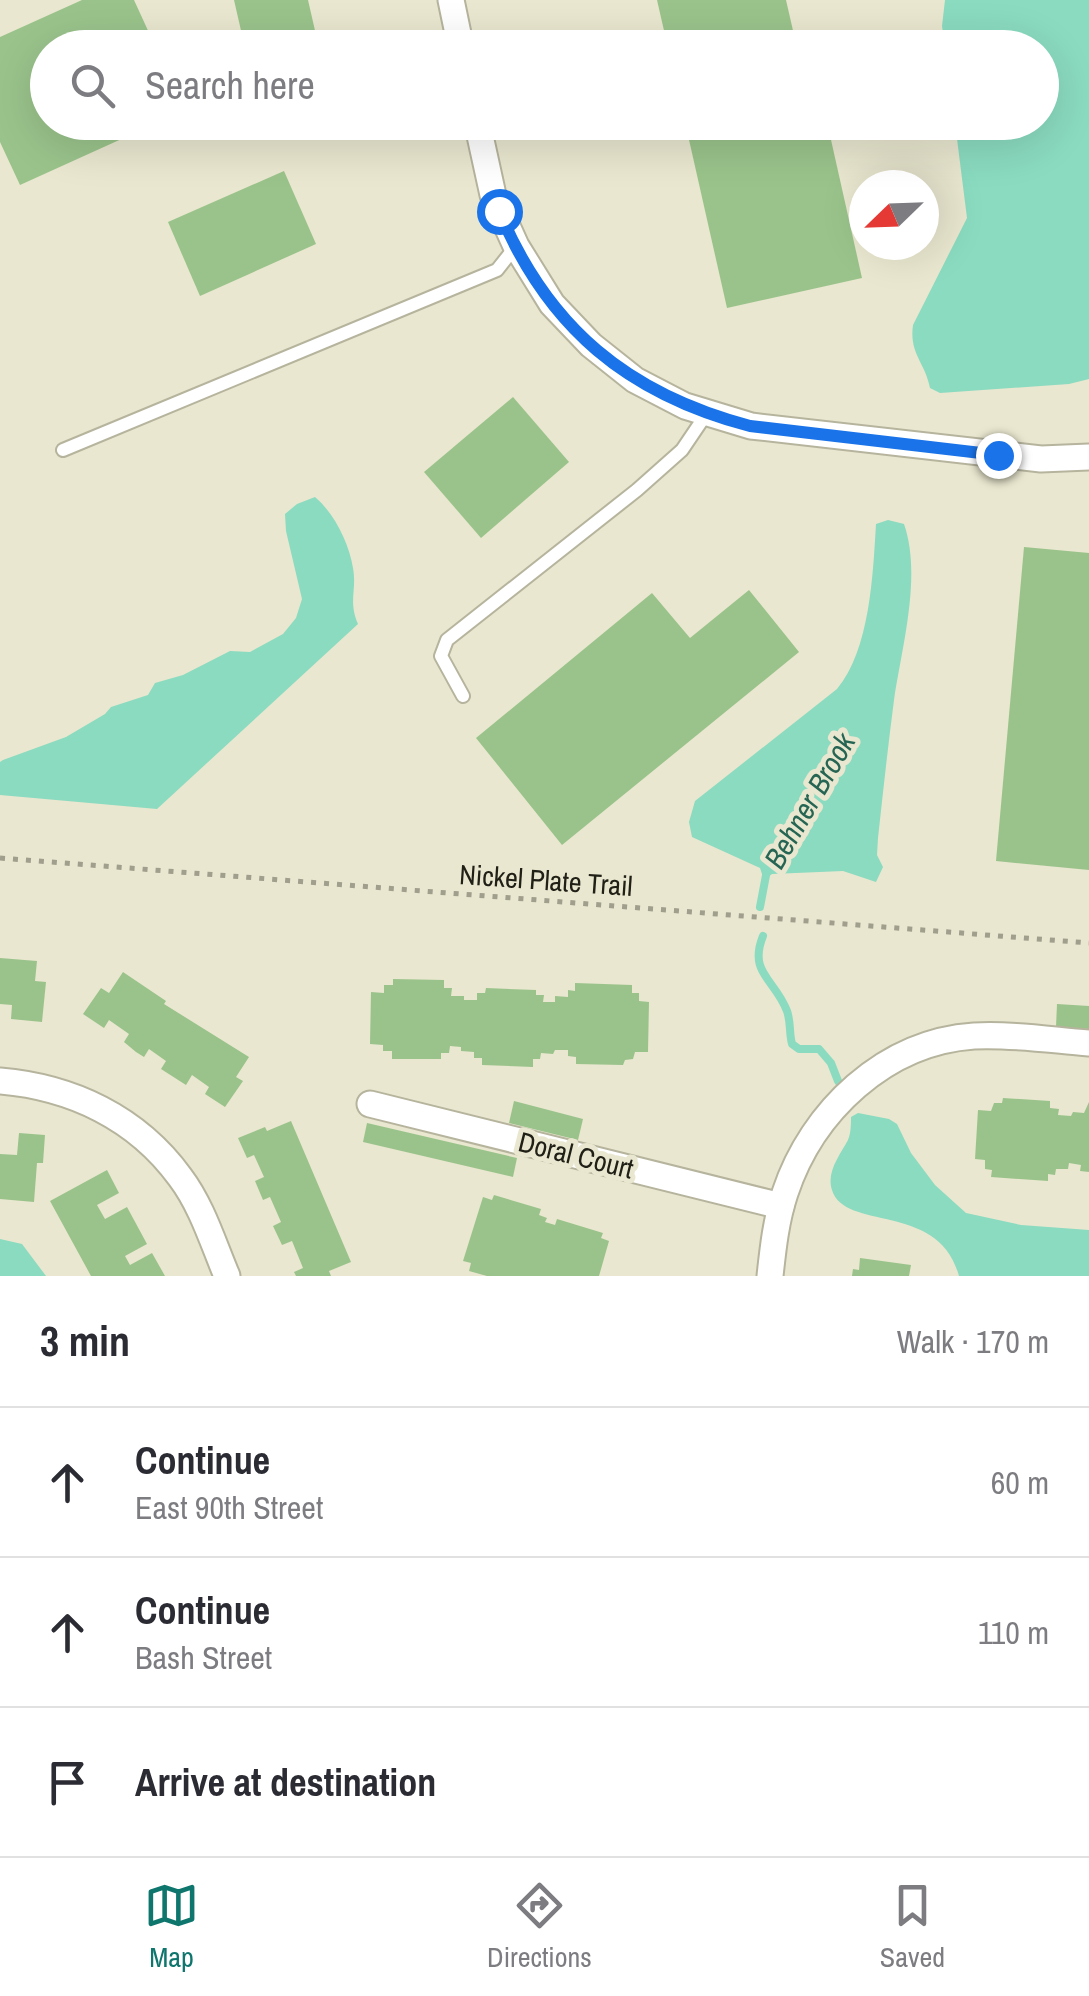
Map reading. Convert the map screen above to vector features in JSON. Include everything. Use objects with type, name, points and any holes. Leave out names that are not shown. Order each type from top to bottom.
[{"type":"street","points":[[451,0],[457,30]]},
{"type":"street","points":[[481,140],[493,196],[516,246],[552,304],[590,345],[665,396],[750,426],[1042,460],[1089,457]]},
{"type":"street","points":[[770,1276],[781,1206],[804,1149],[822,1121],[851,1090],[895,1059],[943,1041],[976,1036],[1089,1043]]},
{"type":"street","points":[[0,1081],[46,1088],[105,1110],[150,1143],[192,1196],[227,1276]]},
{"type":"street","name":"Doral Court","points":[[370,1104],[781,1206]]},
{"type":"lane","points":[[63,450],[497,270],[516,246]]},
{"type":"lane","points":[[463,696],[441,656],[448,640],[637,490],[682,450],[708,414]]},
{"type":"path","name":"Nickel Plate Trail","points":[[0,858],[1089,943]]},
{"type":"water","points":[[945,0],[1089,0],[1089,379],[1069,384],[940,393],[930,388],[915,351],[913,325],[967,218],[957,140],[1059,140],[1059,30],[943,30]]},
{"type":"water","points":[[315,497],[340,529],[348,549],[358,624],[157,809],[0,795],[3,760],[66,737],[111,707],[148,695],[155,683],[183,675],[230,651],[250,652],[283,634],[296,618],[302,599],[285,514]]},
{"type":"water","points":[[888,520],[904,524],[911,588],[878,838],[877,855],[883,867],[876,882],[843,871],[772,874],[764,880],[760,868],[692,837],[689,822],[695,801],[837,689],[848,673],[863,633],[876,524]]},
{"type":"water","points":[[858,1113],[897,1124],[911,1153],[935,1185],[966,1213],[1021,1225],[1089,1230],[1089,1276],[959,1276],[948,1252],[933,1237],[840,1203],[832,1190],[831,1177],[849,1137],[851,1117]]},
{"type":"water","points":[[0,1239],[22,1244],[46,1276],[0,1276]]},
{"type":"building","points":[[82,0],[134,0],[148,30],[30,30],[30,140],[119,140],[20,185],[0,142],[0,37]]},
{"type":"building","points":[[234,0],[308,0],[315,30],[241,30]]},
{"type":"building","points":[[657,0],[786,0],[793,30],[664,30]]},
{"type":"building","points":[[689,140],[831,140],[849,220],[849,260],[858,260],[862,278],[727,308]]},
{"type":"building","points":[[284,171],[316,244],[200,296],[168,222]]},
{"type":"building","points":[[513,397],[569,462],[481,538],[424,472]]},
{"type":"building","points":[[1024,547],[1089,553],[1089,870],[996,861]]},
{"type":"building","points":[[749,590],[799,652],[562,845],[476,738],[652,593],[690,638]]},
{"type":"building","points":[[0,958],[37,961],[35,981],[46,982],[42,1022],[11,1019],[12,1005],[0,1004]]},
{"type":"building","points":[[123,972],[166,1001],[164,1004],[249,1057],[236,1077],[243,1081],[225,1107],[205,1094],[209,1087],[192,1075],[186,1085],[161,1069],[166,1061],[149,1049],[144,1057],[136,1052],[124,1042],[129,1034],[109,1020],[104,1028],[83,1014],[101,988],[109,993]]},
{"type":"building","points":[[393,979],[444,980],[444,988],[452,988],[451,996],[464,996],[464,1000],[477,1000],[477,993],[485,993],[486,988],[536,990],[536,995],[544,995],[543,1002],[555,1002],[555,996],[568,997],[568,990],[575,991],[575,983],[632,985],[632,993],[639,993],[639,1001],[649,1002],[648,1052],[635,1052],[633,1059],[625,1060],[623,1065],[576,1064],[576,1057],[568,1056],[568,1050],[555,1050],[533,1059],[533,1067],[482,1065],[482,1058],[474,1058],[474,1052],[450,1046],[449,1053],[441,1053],[441,1059],[392,1059],[392,1051],[370,1044],[371,992],[384,993],[384,985],[393,985]]},
{"type":"building","points":[[1057,1004],[1089,1006],[1089,1029],[1056,1027]]},
{"type":"building","points":[[1003,1098],[1050,1101],[1050,1108],[1059,1109],[1058,1115],[1071,1116],[1073,1112],[1084,1113],[1089,1102],[1089,1172],[1080,1171],[1081,1165],[1069,1163],[1068,1169],[1048,1174],[1048,1181],[991,1177],[992,1170],[985,1169],[985,1160],[975,1159],[978,1110],[991,1111],[994,1103],[1002,1103]]},
{"type":"building","points":[[514,1101],[583,1119],[578,1140],[509,1123]]},
{"type":"building","points":[[291,1121],[351,1262],[329,1271],[331,1276],[296,1276],[294,1272],[303,1268],[292,1241],[282,1245],[273,1226],[281,1222],[270,1197],[263,1200],[255,1181],[264,1177],[254,1155],[247,1158],[238,1138]]},
{"type":"building","points":[[367,1123],[517,1158],[513,1177],[363,1142]]},
{"type":"building","points":[[19,1133],[45,1135],[43,1163],[37,1163],[34,1202],[0,1199],[0,1154],[17,1155]]},
{"type":"building","points":[[107,1170],[119,1193],[97,1205],[105,1219],[127,1207],[147,1244],[125,1256],[130,1265],[152,1253],[165,1276],[91,1276],[50,1201]]},
{"type":"building","points":[[494,1195],[541,1209],[539,1215],[547,1218],[545,1222],[555,1225],[557,1219],[603,1233],[601,1238],[609,1241],[599,1276],[487,1276],[469,1271],[471,1263],[463,1261],[483,1197],[492,1200]]},
{"type":"building","points":[[860,1258],[911,1265],[909,1276],[852,1276],[853,1269],[859,1270]]},
{"type":"waterway","name":"Behner Brook","points":[[760,907],[767,870]]},
{"type":"waterway","name":"Behner Brook","points":[[763,936],[759,949],[761,968],[787,1011],[792,1044],[799,1049],[819,1049],[831,1063],[838,1081]]},
{"type":"route","points":[[499,211],[552,304],[574,329],[634,380],[685,406],[750,426],[998,455]]}]
